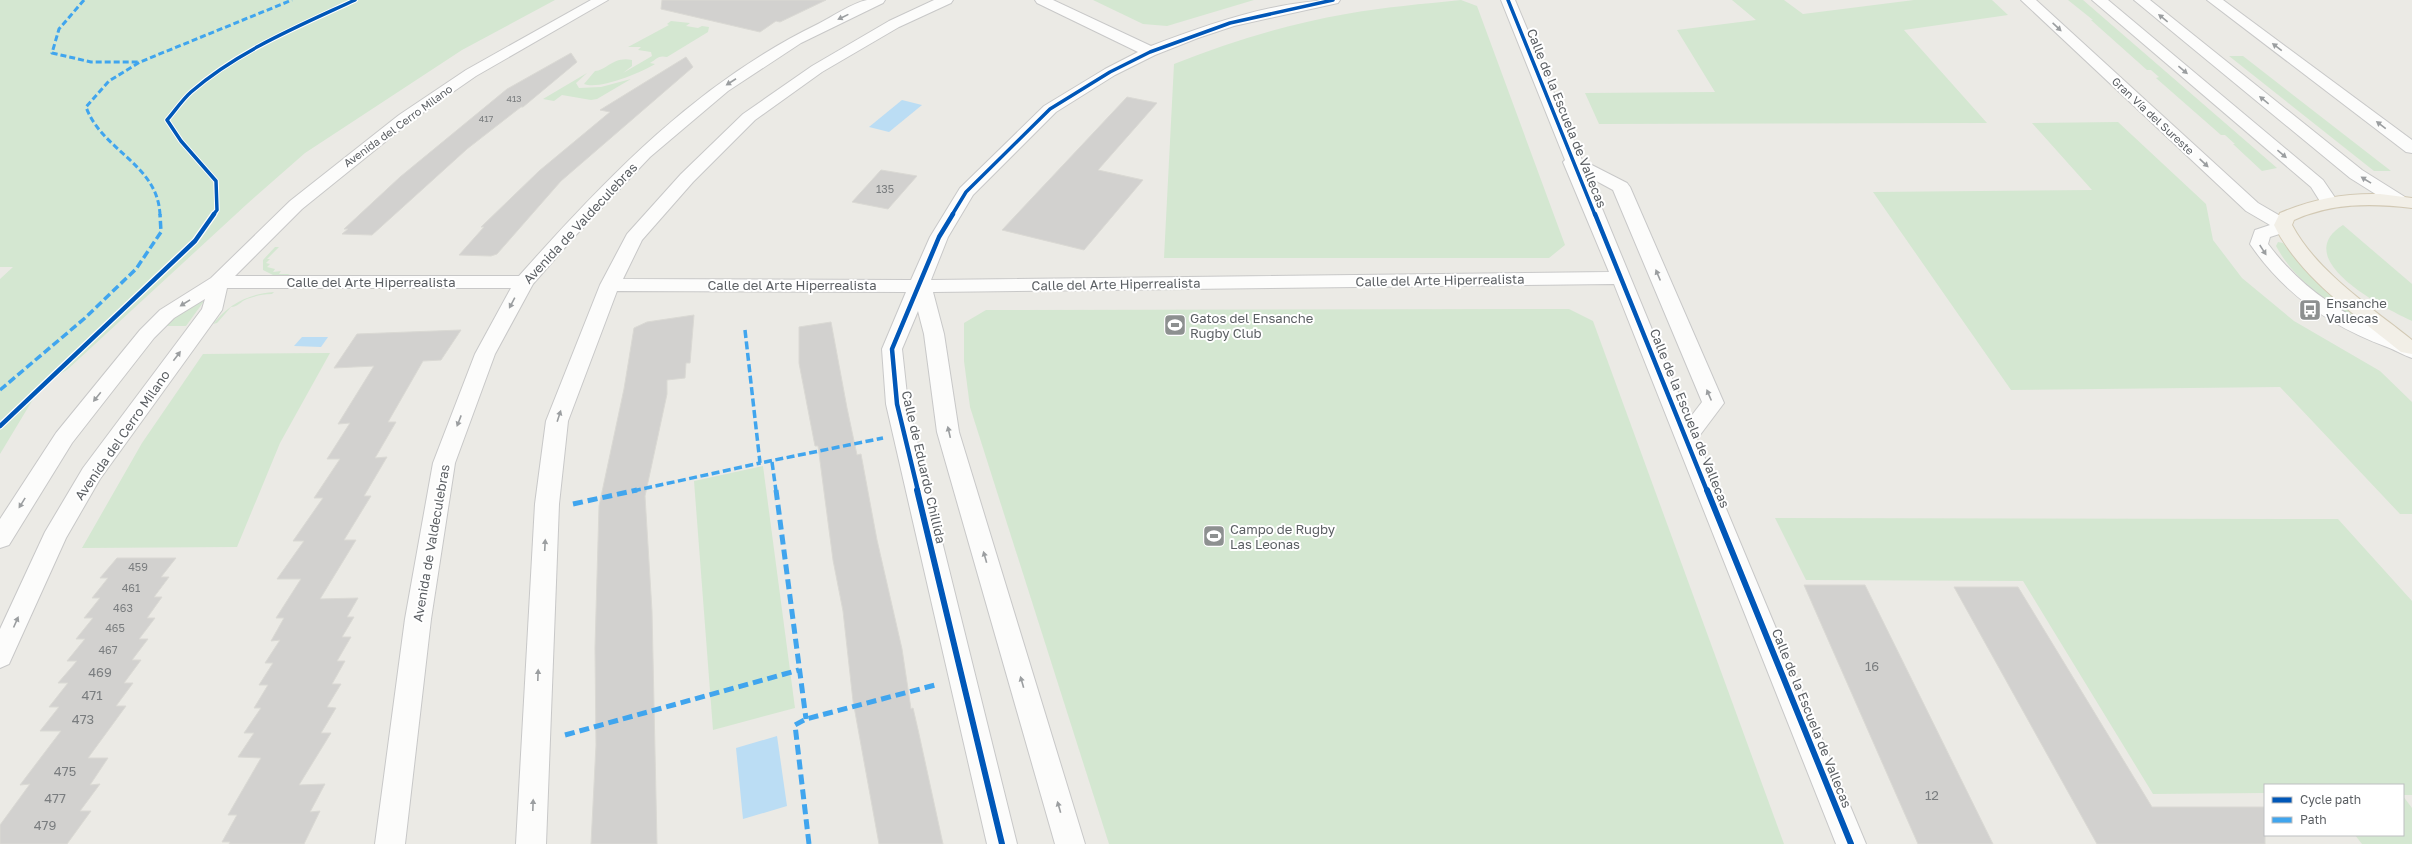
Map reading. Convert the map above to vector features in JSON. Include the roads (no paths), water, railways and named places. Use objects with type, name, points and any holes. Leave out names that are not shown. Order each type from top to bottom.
[{"type":"main road","points":[[2406,202],[2360,198],[2329,202],[2302,209],[2286,217],[2283,226],[2294,246],[2316,268],[2411,348]]},
{"type":"street","name":"Avenida del Cerro Milano","points":[[0,539],[64,438],[147,334],[167,314],[218,282],[296,205],[405,118],[471,73],[601,0]]},
{"type":"street","name":"Avenida de Valdeculebras","points":[[390,844],[418,619],[444,463],[485,354],[524,282],[644,153],[722,88],[796,40],[878,0]]},
{"type":"street","points":[[531,844],[547,504],[557,421],[576,366],[610,285],[634,238],[686,178],[749,117],[817,69],[894,24],[946,0]]},
{"type":"street","points":[[1042,0],[1150,52]]},
{"type":"street","name":"Calle de Eduardo Chillida","points":[[1002,844],[897,404],[892,348],[921,285],[939,237],[966,192],[1050,109],[1110,72],[1150,52],[1230,23],[1333,0]]},
{"type":"street","name":"Calle de la Escuela de Vallecas","points":[[1508,0],[1572,162],[1622,278],[1852,844]]},
{"type":"street","name":"Gran Vía del Sureste","points":[[2028,0],[2252,207],[2283,226]]},
{"type":"street","points":[[2099,0],[2317,184],[2329,202]]},
{"type":"street","points":[[2141,0],[2356,174],[2406,202]]},
{"type":"street","points":[[2214,0],[2412,148]]},
{"type":"street","name":"Calle de la Escuela de Vallecas","points":[[1572,162],[1621,187],[1713,403],[1686,438]]},
{"type":"street","points":[[2283,226],[2262,234],[2259,244],[2276,269],[2307,297],[2349,324],[2386,341],[2411,348]]},
{"type":"street","name":"Calle del Arte Hiperrealista","points":[[610,285],[1002,286],[1622,278]]},
{"type":"street","name":"Avenida del Cerro Milano","points":[[0,657],[54,538],[91,474],[212,310],[218,282]]},
{"type":"street","name":"Calle del Arte Hiperrealista","points":[[218,282],[524,282]]},
{"type":"street","points":[[921,285],[934,334],[948,432],[1070,844]]},
{"type":"water","points":[[902,100],[922,105],[889,132],[869,127]]},
{"type":"water","points":[[302,337],[328,337],[321,347],[294,346]]},
{"type":"water","points":[[777,736],[787,806],[743,819],[736,748]]},
{"type":"place","name":"Ensanche Vallecas","points":[[2310,310]]},
{"type":"place","name":"Gatos del Ensanche Rugby Club","points":[[1175,325]]},
{"type":"place","name":"Campo de Rugby Las Leonas","points":[[1214,536]]}]
